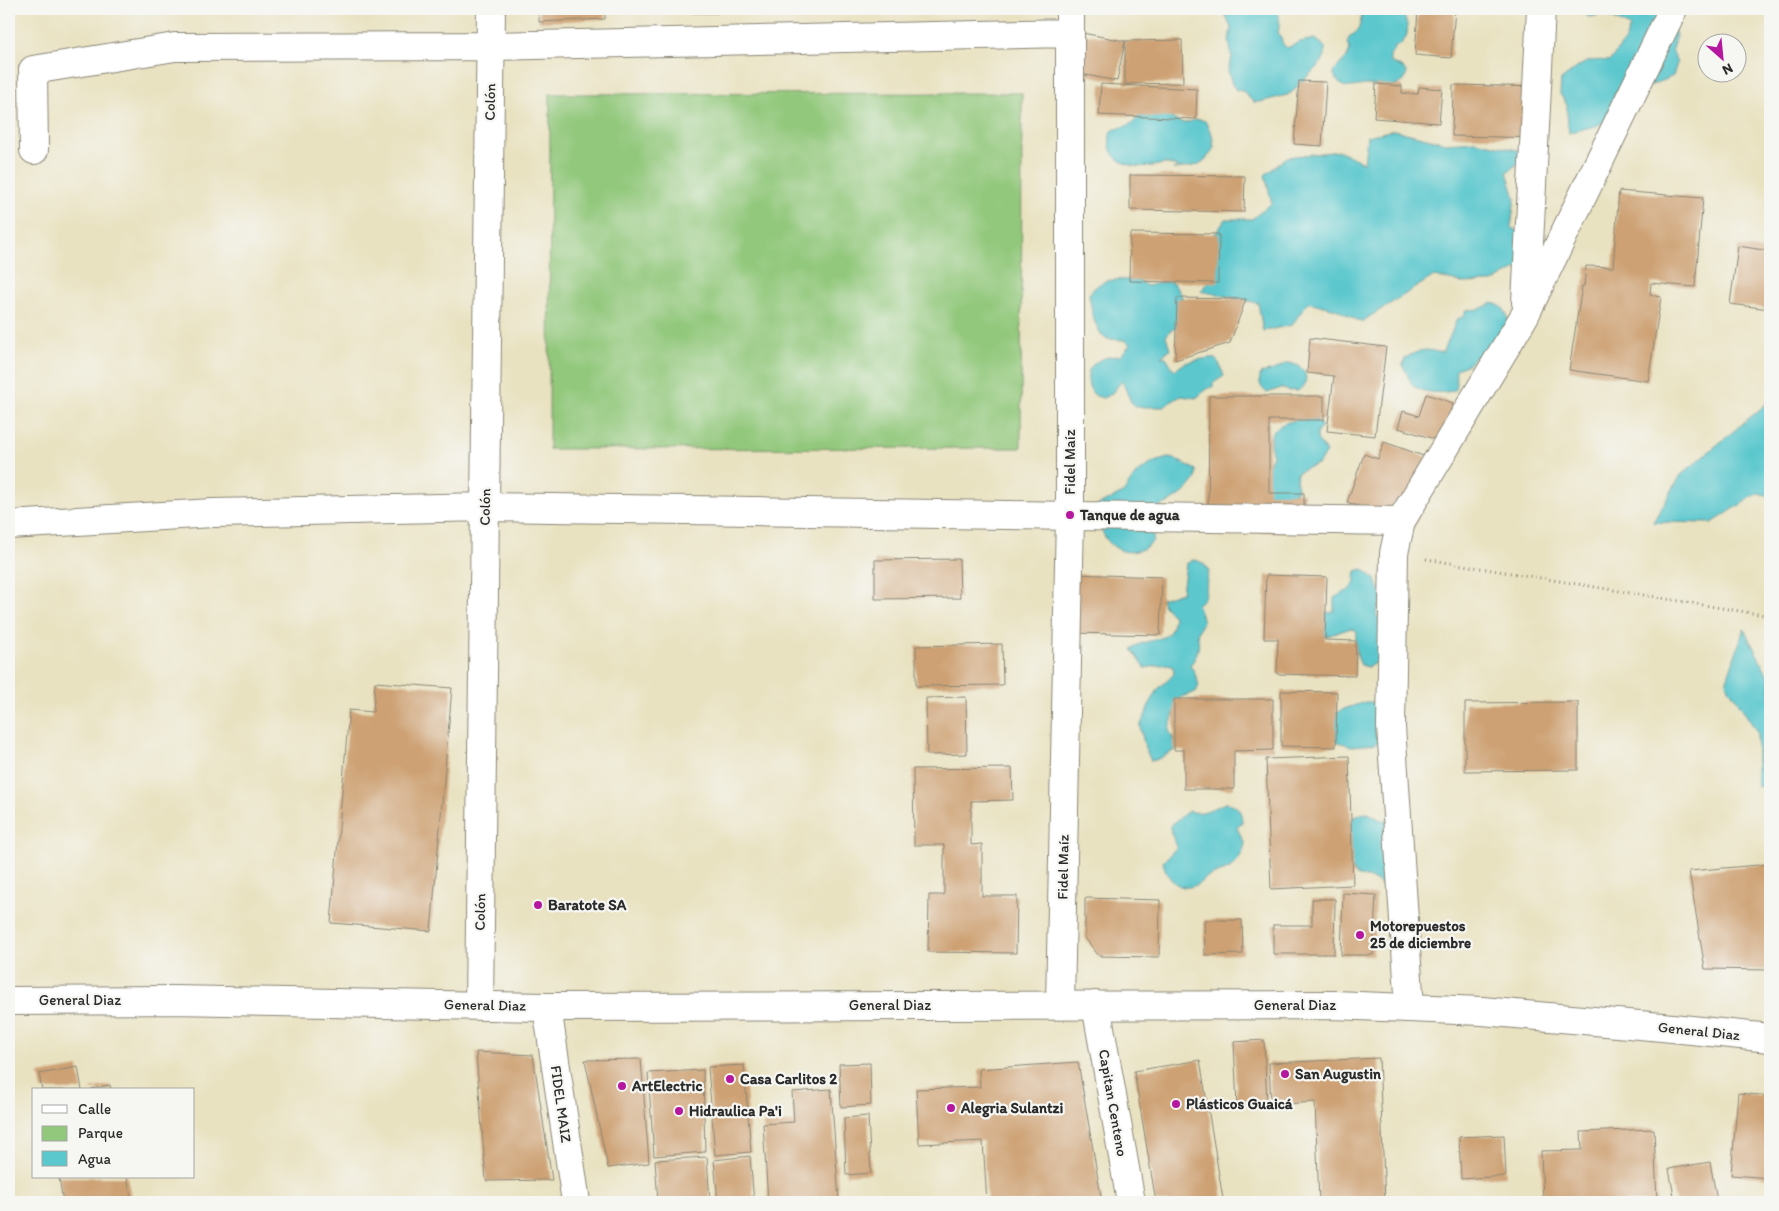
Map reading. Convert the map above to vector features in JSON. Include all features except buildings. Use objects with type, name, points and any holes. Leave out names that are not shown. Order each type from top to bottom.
[{"type":"street","name":"Colón","points":[[479,1005],[491,9]]},
{"type":"street","points":[[1525,315],[1542,9]]},
{"type":"street","points":[[1410,1008],[1391,727],[1394,553],[1401,521],[1525,315],[1673,9]]},
{"type":"street","points":[[34,150],[33,70],[175,47],[491,46],[1070,21]]},
{"type":"street","name":"Fidel Maíz","points":[[1060,1005],[1070,515],[1070,21]]},
{"type":"street","points":[[9,525],[212,513],[485,507],[1401,521]]},
{"type":"street","name":"General Diaz","points":[[9,1001],[175,1000],[547,1006],[1334,1005],[1482,1011],[1770,1038]]},
{"type":"street","name":"Capitan Centeno","points":[[1096,1005],[1131,1202]]},
{"type":"street","name":"FIDEL MAIZ","points":[[547,1006],[576,1202]]},
{"type":"path","points":[[1394,553],[1770,616]]},
{"type":"green space","points":[[1022,93],[1021,448],[549,449],[550,94]]},
{"type":"water","points":[[1223,9],[1277,9],[1280,24],[1278,31],[1283,44],[1287,48],[1300,42],[1315,39],[1325,48],[1325,56],[1322,62],[1292,92],[1260,102],[1253,102],[1243,91],[1236,90],[1232,84],[1228,71],[1232,57],[1229,41],[1231,28]]},
{"type":"water","points":[[1373,9],[1398,9],[1405,19],[1406,37],[1402,43],[1394,48],[1390,55],[1390,62],[1403,68],[1407,73],[1404,81],[1391,86],[1344,86],[1336,79],[1333,72],[1347,57],[1350,49],[1347,43],[1350,36],[1358,30],[1362,15]]},
{"type":"water","points":[[1579,9],[1670,9],[1671,23],[1676,35],[1672,49],[1677,63],[1673,76],[1633,93],[1617,90],[1611,104],[1611,118],[1598,125],[1569,133],[1567,105],[1560,94],[1561,80],[1587,62],[1610,61],[1625,40],[1630,27],[1604,14],[1589,17]]},
{"type":"water","points":[[1164,113],[1181,123],[1196,120],[1205,121],[1212,134],[1214,148],[1206,159],[1197,165],[1192,166],[1173,169],[1179,168],[1166,164],[1143,167],[1134,166],[1126,164],[1114,156],[1109,141],[1111,131],[1131,124],[1139,115]]},
{"type":"water","points":[[1394,130],[1446,143],[1475,141],[1531,153],[1507,172],[1515,198],[1511,227],[1532,244],[1518,268],[1493,282],[1462,283],[1434,276],[1361,322],[1336,309],[1308,302],[1292,325],[1263,331],[1258,303],[1201,291],[1218,269],[1209,242],[1226,219],[1252,219],[1272,203],[1265,175],[1287,157],[1340,151],[1364,163],[1367,136]]},
{"type":"water","points":[[1135,279],[1147,286],[1168,281],[1174,284],[1183,298],[1177,310],[1180,316],[1177,328],[1171,330],[1166,336],[1170,349],[1161,357],[1166,357],[1174,370],[1185,363],[1204,359],[1214,358],[1219,363],[1224,376],[1212,384],[1214,386],[1196,398],[1181,396],[1162,407],[1137,407],[1131,402],[1122,381],[1111,394],[1103,398],[1093,394],[1088,378],[1091,367],[1097,361],[1104,358],[1120,356],[1130,345],[1125,340],[1108,339],[1102,336],[1093,318],[1089,294],[1100,284],[1109,280]]},
{"type":"water","points":[[1492,303],[1502,307],[1509,322],[1495,353],[1474,358],[1469,364],[1456,369],[1455,390],[1432,392],[1421,390],[1412,384],[1403,365],[1405,358],[1423,350],[1443,352],[1457,319],[1463,317],[1466,310],[1480,309]]},
{"type":"water","points":[[1287,363],[1299,366],[1303,370],[1306,378],[1302,388],[1296,392],[1296,390],[1289,391],[1281,388],[1267,393],[1260,384],[1261,373],[1274,370]]},
{"type":"water","points":[[1770,398],[1770,496],[1758,493],[1712,523],[1653,522],[1681,475],[1765,405]]},
{"type":"water","points":[[1311,418],[1322,427],[1317,432],[1317,439],[1326,452],[1318,465],[1297,473],[1298,487],[1295,493],[1251,497],[1256,469],[1270,462],[1273,455],[1270,445],[1274,431],[1279,426],[1294,420]]},
{"type":"water","points":[[1168,458],[1175,459],[1196,470],[1196,478],[1179,496],[1157,507],[1153,541],[1146,547],[1139,551],[1131,552],[1124,551],[1110,544],[1101,529],[1097,506],[1123,493],[1136,474],[1154,462]]},
{"type":"water","points":[[1193,560],[1203,563],[1209,572],[1204,598],[1197,604],[1203,621],[1197,634],[1198,651],[1190,666],[1199,685],[1196,692],[1181,697],[1177,703],[1169,730],[1177,749],[1151,761],[1145,748],[1140,726],[1159,688],[1174,674],[1173,667],[1167,664],[1145,668],[1132,649],[1142,643],[1160,638],[1169,633],[1174,617],[1164,606],[1161,599],[1182,592],[1186,564]]},
{"type":"water","points":[[1363,569],[1374,578],[1383,596],[1376,614],[1392,654],[1368,667],[1361,665],[1358,657],[1356,648],[1357,631],[1351,628],[1324,637],[1321,614],[1334,611],[1334,598],[1353,587],[1356,571]]},
{"type":"water","points":[[1744,629],[1770,679],[1770,784],[1757,787],[1757,732],[1726,683]]},
{"type":"water","points":[[1365,702],[1372,702],[1387,717],[1381,740],[1375,744],[1352,746],[1338,742],[1333,736],[1332,716],[1344,709]]},
{"type":"water","points":[[1226,803],[1234,805],[1241,815],[1242,823],[1237,828],[1245,844],[1242,853],[1229,868],[1207,877],[1196,885],[1184,887],[1178,885],[1170,878],[1163,862],[1177,847],[1170,826],[1189,811],[1203,812]]},
{"type":"water","points":[[1368,813],[1381,820],[1388,820],[1390,888],[1383,887],[1377,881],[1356,875],[1345,857],[1346,830],[1354,817]]},
{"type":"place","name":"Tanque de agua","points":[[1070,515]]},
{"type":"place","name":"Baratote SA","points":[[538,905]]},
{"type":"place","name":"Motorepuestos 25 de diciembre","points":[[1360,935]]},
{"type":"place","name":"San Augustin","points":[[1285,1074]]},
{"type":"place","name":"Casa Carlitos 2","points":[[730,1079]]},
{"type":"place","name":"ArtElectric","points":[[622,1086]]},
{"type":"place","name":"Plásticos Guaicá","points":[[1176,1104]]},
{"type":"place","name":"Alegria Sulantzi","points":[[951,1108]]},
{"type":"place","name":"Hidraulica Pa'i","points":[[679,1111]]}]
